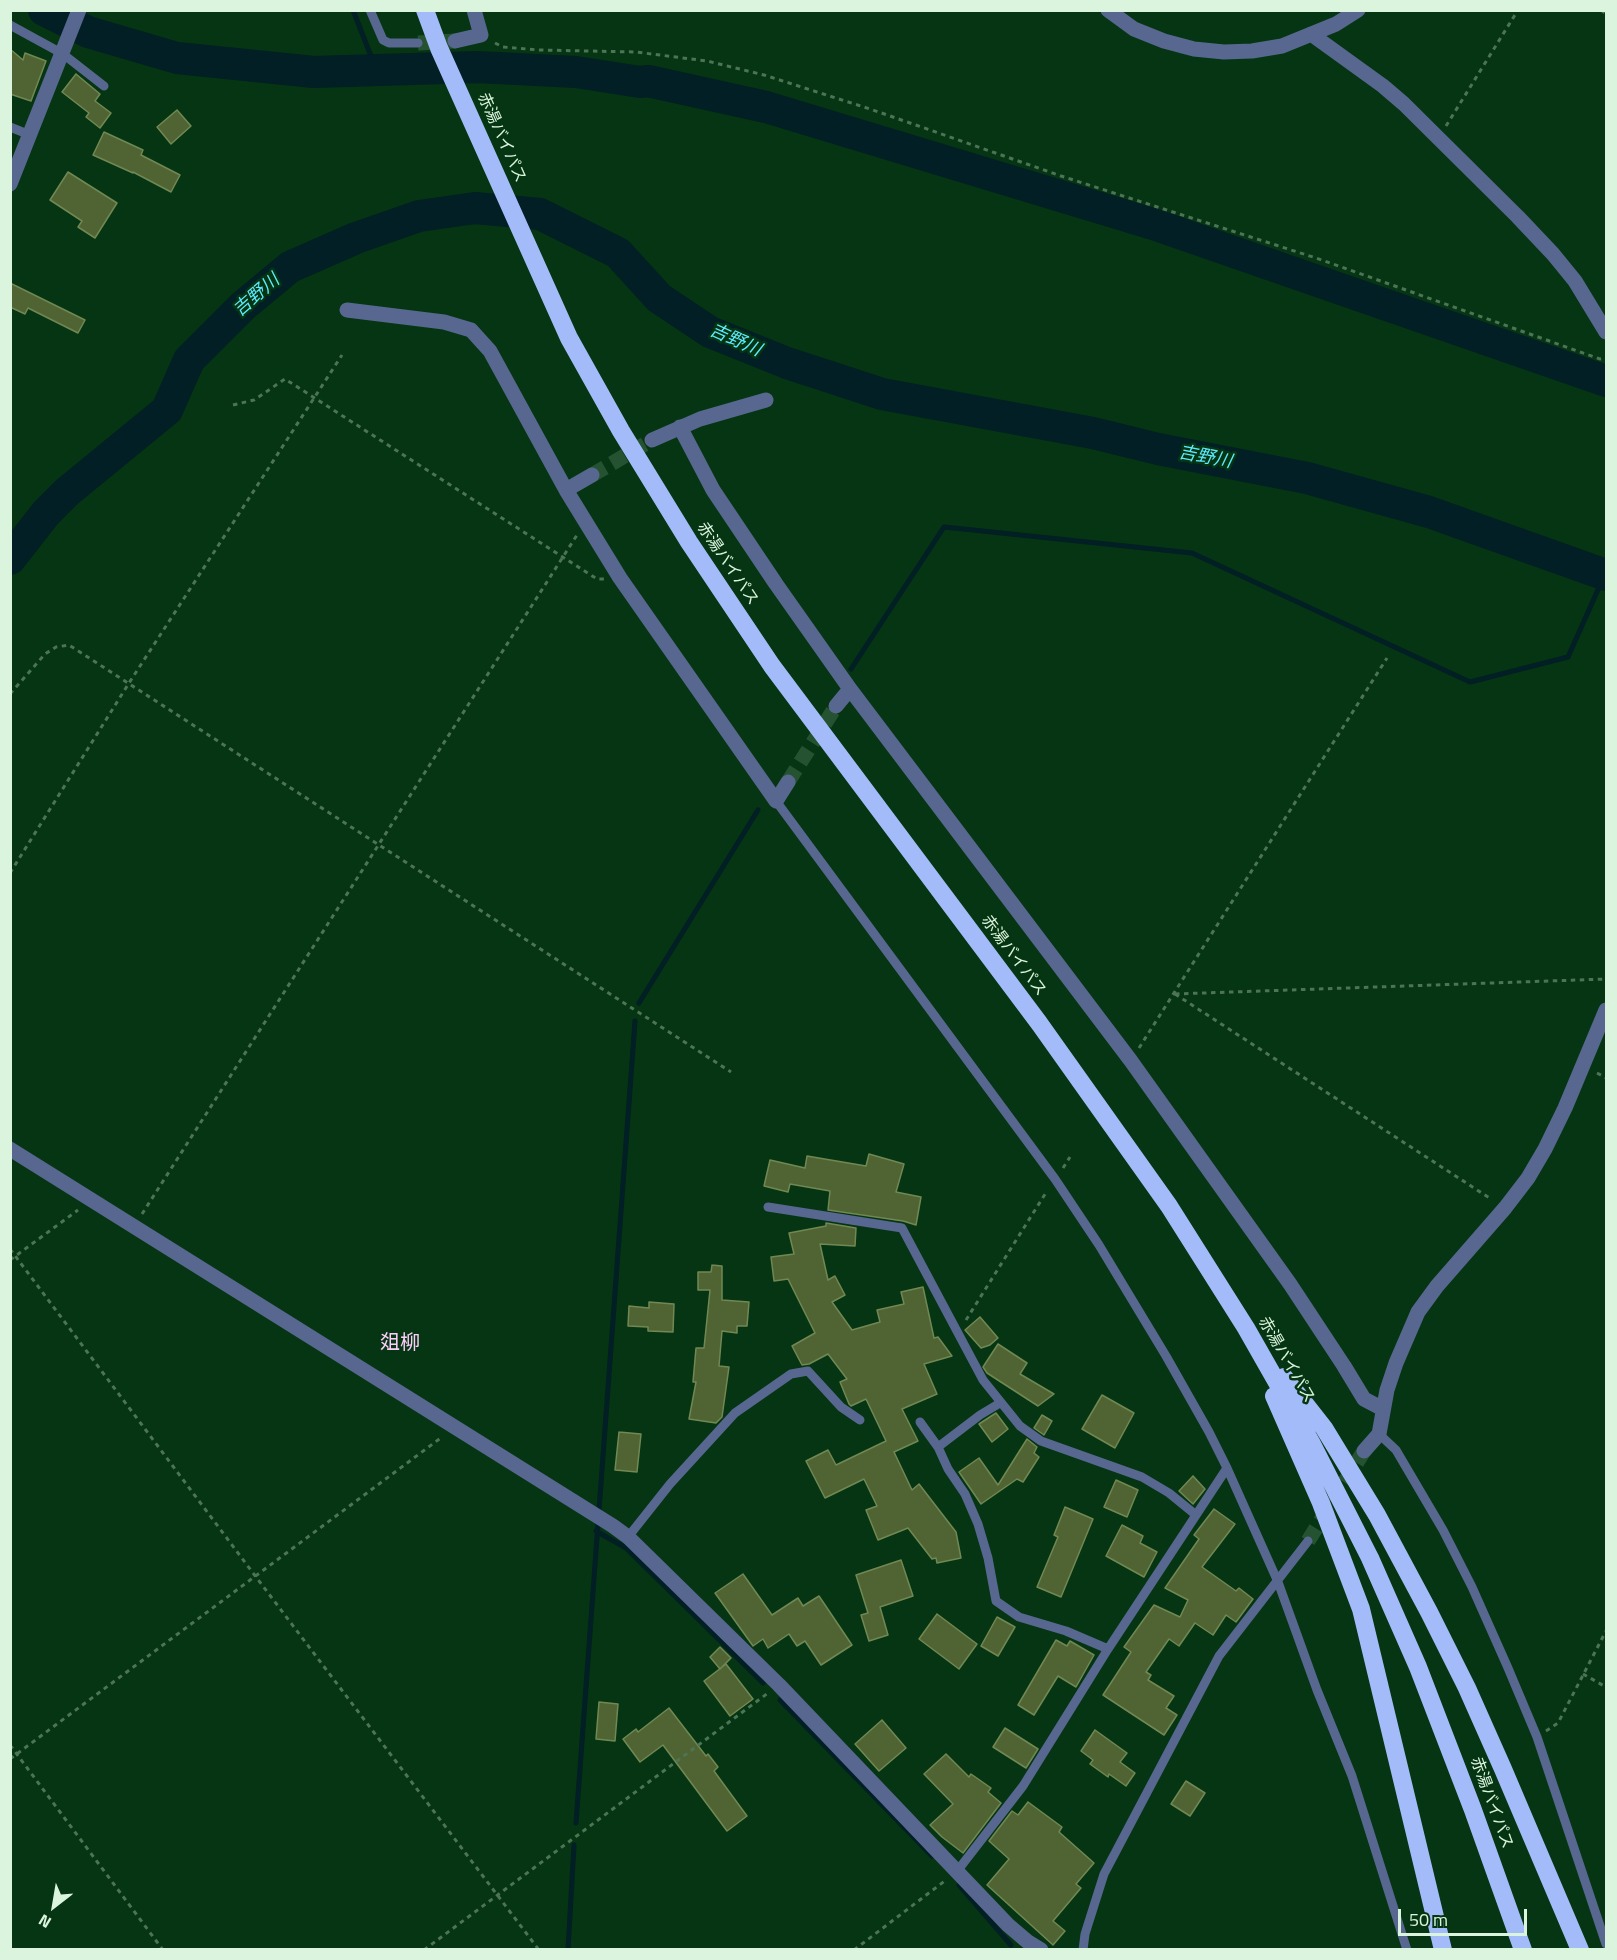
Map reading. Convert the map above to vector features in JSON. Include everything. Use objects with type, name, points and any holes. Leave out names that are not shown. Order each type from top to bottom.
[{"type":"highway","name":"赤湯バイパス","points":[[425,10],[447,45],[569,338],[676,522],[772,666],[1053,1042],[1169,1206],[1246,1328],[1312,1444],[1370,1558],[1413,1656],[1473,1810],[1523,1950]]},
{"type":"highway","points":[[1246,1328],[1321,1503],[1361,1609],[1443,1950]]},
{"type":"highway","points":[[1246,1328],[1324,1428],[1377,1515],[1467,1688],[1580,1950]]},
{"type":"street","points":[[10,184],[79,10]]},
{"type":"street","points":[[447,45],[481,35],[474,10]]},
{"type":"street","points":[[1108,10],[1134,29],[1164,41],[1194,49],[1224,52],[1252,51],[1282,46],[1336,24],[1358,10]]},
{"type":"street","points":[[1311,34],[1383,86],[1438,137],[1553,254],[1586,297],[1606,332]]},
{"type":"street","points":[[347,310],[444,322],[471,330],[490,351],[566,490],[620,578],[776,801],[788,782]]},
{"type":"street","points":[[652,440],[700,419],[766,400]]},
{"type":"street","points":[[680,427],[713,490],[850,689],[1131,1062],[1290,1284],[1364,1399],[1383,1409]]},
{"type":"street","points":[[566,490],[592,475]]},
{"type":"street","points":[[836,706],[850,689]]},
{"type":"street","points":[[1365,1451],[1379,1434],[1383,1422],[1383,1409],[1396,1363],[1418,1312],[1437,1286],[1528,1178],[1545,1149],[1606,1010]]},
{"type":"street","points":[[10,1149],[614,1526],[779,1685],[1008,1924],[1041,1950]]},
{"type":"lane","points":[[370,10],[383,40],[389,43],[418,43]]},
{"type":"lane","points":[[10,25],[63,54],[104,86]]},
{"type":"lane","points":[[10,127],[30,135]]},
{"type":"lane","points":[[776,801],[1055,1179],[1100,1245],[1209,1432],[1278,1582],[1317,1690],[1352,1776],[1407,1950]]},
{"type":"lane","points":[[768,1207],[902,1228],[983,1380],[1020,1426],[1041,1441],[1142,1477],[1169,1493],[1196,1515]]},
{"type":"lane","points":[[628,1537],[670,1484],[735,1413],[791,1374],[808,1371],[841,1407],[860,1420]]},
{"type":"lane","points":[[938,1447],[1000,1403]]},
{"type":"lane","points":[[920,1422],[938,1447],[948,1469],[965,1494],[978,1524],[988,1558],[996,1601],[1019,1617],[1108,1648]]},
{"type":"lane","points":[[1379,1434],[1396,1450],[1443,1530],[1472,1587],[1537,1737],[1606,1944]]},
{"type":"lane","points":[[958,1870],[1023,1785],[1108,1648],[1227,1468]]},
{"type":"lane","points":[[1083,1950],[1085,1934],[1104,1874],[1219,1656],[1308,1541]]},
{"type":"path","points":[[1438,137],[1518,10]]},
{"type":"path","points":[[1601,10],[1606,14]]},
{"type":"path","points":[[481,35],[502,46],[539,50],[636,52],[706,61],[765,75],[1061,176],[1316,258],[1600,359],[1606,358]]},
{"type":"path","points":[[10,873],[129,683],[342,355]]},
{"type":"path","points":[[233,405],[254,400],[285,379],[597,579],[620,578]]},
{"type":"path","points":[[134,1227],[563,558],[585,520]]},
{"type":"path","points":[[10,694],[45,654],[56,647],[69,645],[731,1071]]},
{"type":"path","points":[[1131,1062],[1387,658]]},
{"type":"path","points":[[1174,994],[1606,978]]},
{"type":"path","points":[[1174,994],[1505,1208]]},
{"type":"path","points":[[958,1332],[1055,1179]]},
{"type":"path","points":[[10,1260],[91,1200]]},
{"type":"path","points":[[10,1249],[539,1950]]},
{"type":"path","points":[[10,1759],[455,1427]]},
{"type":"path","points":[[1537,1737],[1558,1723],[1606,1631]]},
{"type":"path","points":[[1583,1674],[1606,1687]]},
{"type":"path","points":[[424,1950],[779,1685]]},
{"type":"path","points":[[10,1745],[163,1950]]},
{"type":"path","points":[[854,1950],[958,1870]]},
{"type":"building","points":[[10,49],[23,60],[25,53],[46,61],[31,101],[10,94]]},
{"type":"building","points":[[76,74],[100,94],[95,101],[111,113],[100,128],[86,117],[89,113],[62,92]]},
{"type":"building","points":[[177,110],[191,126],[171,144],[157,127]]},
{"type":"building","points":[[104,132],[143,150],[141,155],[180,175],[171,192],[93,155]]},
{"type":"building","points":[[68,172],[117,203],[95,238],[78,227],[82,221],[50,200]]},
{"type":"building","points":[[10,283],[85,320],[78,333],[28,308],[25,314],[10,307]]},
{"type":"building","points":[[869,1154],[904,1164],[896,1192],[921,1197],[916,1225],[828,1210],[830,1191],[790,1184],[788,1192],[764,1186],[770,1160],[805,1168],[807,1156],[866,1166]]},
{"type":"building","points":[[826,1223],[856,1228],[855,1246],[820,1244],[828,1280],[835,1276],[845,1295],[832,1302],[852,1330],[880,1322],[877,1310],[904,1304],[901,1292],[923,1287],[934,1338],[938,1337],[952,1356],[924,1364],[937,1394],[902,1409],[918,1441],[894,1452],[912,1490],[919,1484],[956,1532],[961,1558],[937,1563],[936,1558],[932,1559],[908,1528],[878,1540],[866,1510],[877,1506],[864,1479],[825,1498],[806,1461],[828,1450],[836,1465],[886,1441],[866,1399],[851,1406],[849,1404],[840,1382],[847,1379],[828,1354],[809,1364],[802,1365],[792,1346],[815,1333],[788,1279],[774,1281],[771,1257],[794,1254],[789,1233],[826,1226]]},
{"type":"building","points":[[712,1265],[722,1266],[722,1300],[749,1302],[747,1326],[737,1326],[737,1333],[722,1331],[719,1366],[729,1367],[722,1417],[716,1423],[689,1419],[696,1382],[693,1382],[696,1348],[704,1348],[710,1290],[698,1290],[698,1272],[711,1272]]},
{"type":"building","points":[[649,1302],[674,1304],[673,1332],[648,1331],[648,1327],[628,1326],[629,1306],[649,1308]]},
{"type":"building","points":[[980,1317],[998,1338],[990,1345],[981,1348],[965,1330]]},
{"type":"building","points":[[998,1344],[1027,1363],[1020,1374],[1054,1394],[1038,1406],[987,1373],[983,1367]]},
{"type":"building","points":[[1102,1395],[1134,1413],[1115,1448],[1082,1429]]},
{"type":"building","points":[[996,1413],[1008,1429],[992,1442],[979,1424]]},
{"type":"building","points":[[1042,1415],[1052,1421],[1044,1435],[1034,1428]]},
{"type":"building","points":[[619,1432],[641,1434],[637,1472],[615,1470]]},
{"type":"building","points":[[1027,1439],[1037,1447],[1034,1453],[1039,1457],[1023,1482],[1017,1479],[981,1504],[959,1472],[979,1458],[998,1485]]},
{"type":"building","points":[[1193,1476],[1205,1489],[1193,1504],[1179,1491]]},
{"type":"building","points":[[1116,1480],[1138,1490],[1127,1517],[1104,1507]]},
{"type":"building","points":[[1065,1507],[1093,1519],[1061,1597],[1037,1587],[1058,1537],[1054,1535]]},
{"type":"building","points":[[1214,1509],[1235,1524],[1202,1567],[1236,1591],[1239,1588],[1253,1599],[1236,1622],[1226,1615],[1213,1635],[1195,1623],[1179,1646],[1169,1639],[1146,1672],[1151,1675],[1148,1680],[1174,1696],[1166,1708],[1177,1715],[1164,1735],[1103,1695],[1131,1652],[1124,1647],[1154,1605],[1180,1617],[1188,1600],[1165,1588],[1199,1539],[1194,1535]]},
{"type":"building","points":[[1122,1525],[1143,1536],[1140,1543],[1157,1552],[1144,1577],[1106,1556]]},
{"type":"building","points":[[901,1560],[913,1596],[880,1607],[888,1635],[869,1641],[861,1615],[868,1613],[856,1575]]},
{"type":"building","points":[[743,1574],[772,1615],[798,1598],[803,1606],[819,1596],[852,1645],[821,1665],[805,1641],[797,1646],[789,1634],[768,1648],[763,1639],[753,1646],[715,1593]]},
{"type":"building","points":[[937,1614],[977,1644],[959,1669],[919,1639]]},
{"type":"building","points":[[997,1617],[1015,1627],[998,1656],[981,1646]]},
{"type":"building","points":[[1056,1640],[1067,1646],[1070,1641],[1094,1655],[1076,1687],[1058,1676],[1034,1715],[1018,1705]]},
{"type":"building","points":[[720,1647],[731,1658],[720,1669],[710,1657]]},
{"type":"building","points":[[726,1664],[753,1699],[730,1716],[704,1681]]},
{"type":"building","points":[[599,1702],[618,1704],[615,1741],[596,1739]]},
{"type":"building","points":[[669,1708],[706,1756],[708,1754],[718,1767],[714,1771],[747,1816],[727,1831],[663,1745],[640,1762],[623,1739],[636,1729],[638,1732]]},
{"type":"building","points":[[882,1720],[906,1748],[879,1771],[855,1744]]},
{"type":"building","points":[[1005,1728],[1038,1749],[1026,1768],[993,1747]]},
{"type":"building","points":[[1095,1730],[1127,1753],[1120,1762],[1135,1773],[1126,1786],[1090,1764],[1093,1760],[1081,1751]]},
{"type":"building","points":[[946,1754],[969,1777],[971,1774],[991,1788],[988,1792],[1001,1803],[963,1853],[930,1825],[953,1804],[924,1774]]},
{"type":"building","points":[[1186,1781],[1205,1793],[1190,1816],[1171,1804]]},
{"type":"building","points":[[1028,1802],[1062,1827],[1059,1832],[1094,1863],[1076,1884],[1081,1888],[1053,1921],[1065,1931],[1053,1945],[987,1885],[1009,1859],[989,1841],[1012,1811],[1018,1815]]},
{"type":"waterway","points":[[44,10],[88,32],[177,58],[314,72],[477,67],[576,72],[640,82],[648,81],[766,107],[1153,224],[1606,381]]},
{"type":"waterway","points":[[353,10],[376,69]]},
{"type":"waterway","name":"吉野川","points":[[10,559],[46,513],[67,492],[167,410],[189,360],[243,306],[290,267],[356,238],[419,216],[475,208],[540,214],[618,253],[659,298],[710,332],[787,363],[882,394],[1093,433],[1158,449],[1307,478],[1429,512],[1606,575]]},
{"type":"waterway","points":[[851,669],[944,527],[1192,553],[1470,682],[1568,657],[1605,574]]},
{"type":"waterway","points":[[639,1003],[758,810]]},
{"type":"waterway","points":[[576,1823],[635,1021]]},
{"type":"waterway","points":[[596,1531],[626,1548],[763,1683]]},
{"type":"waterway","points":[[780,1700],[932,1856]]},
{"type":"waterway","points":[[568,1950],[574,1845]]},
{"type":"waterway","points":[[959,1885],[1011,1945]]},
{"type":"tunnel","points":[[418,43],[455,41]]},
{"type":"tunnel","points":[[592,475],[652,440]]},
{"type":"tunnel","points":[[788,782],[836,706]]},
{"type":"tunnel","points":[[1308,1541],[1364,1451]]},
{"type":"district","name":"爼柳","points":[[400,1344]]}]
